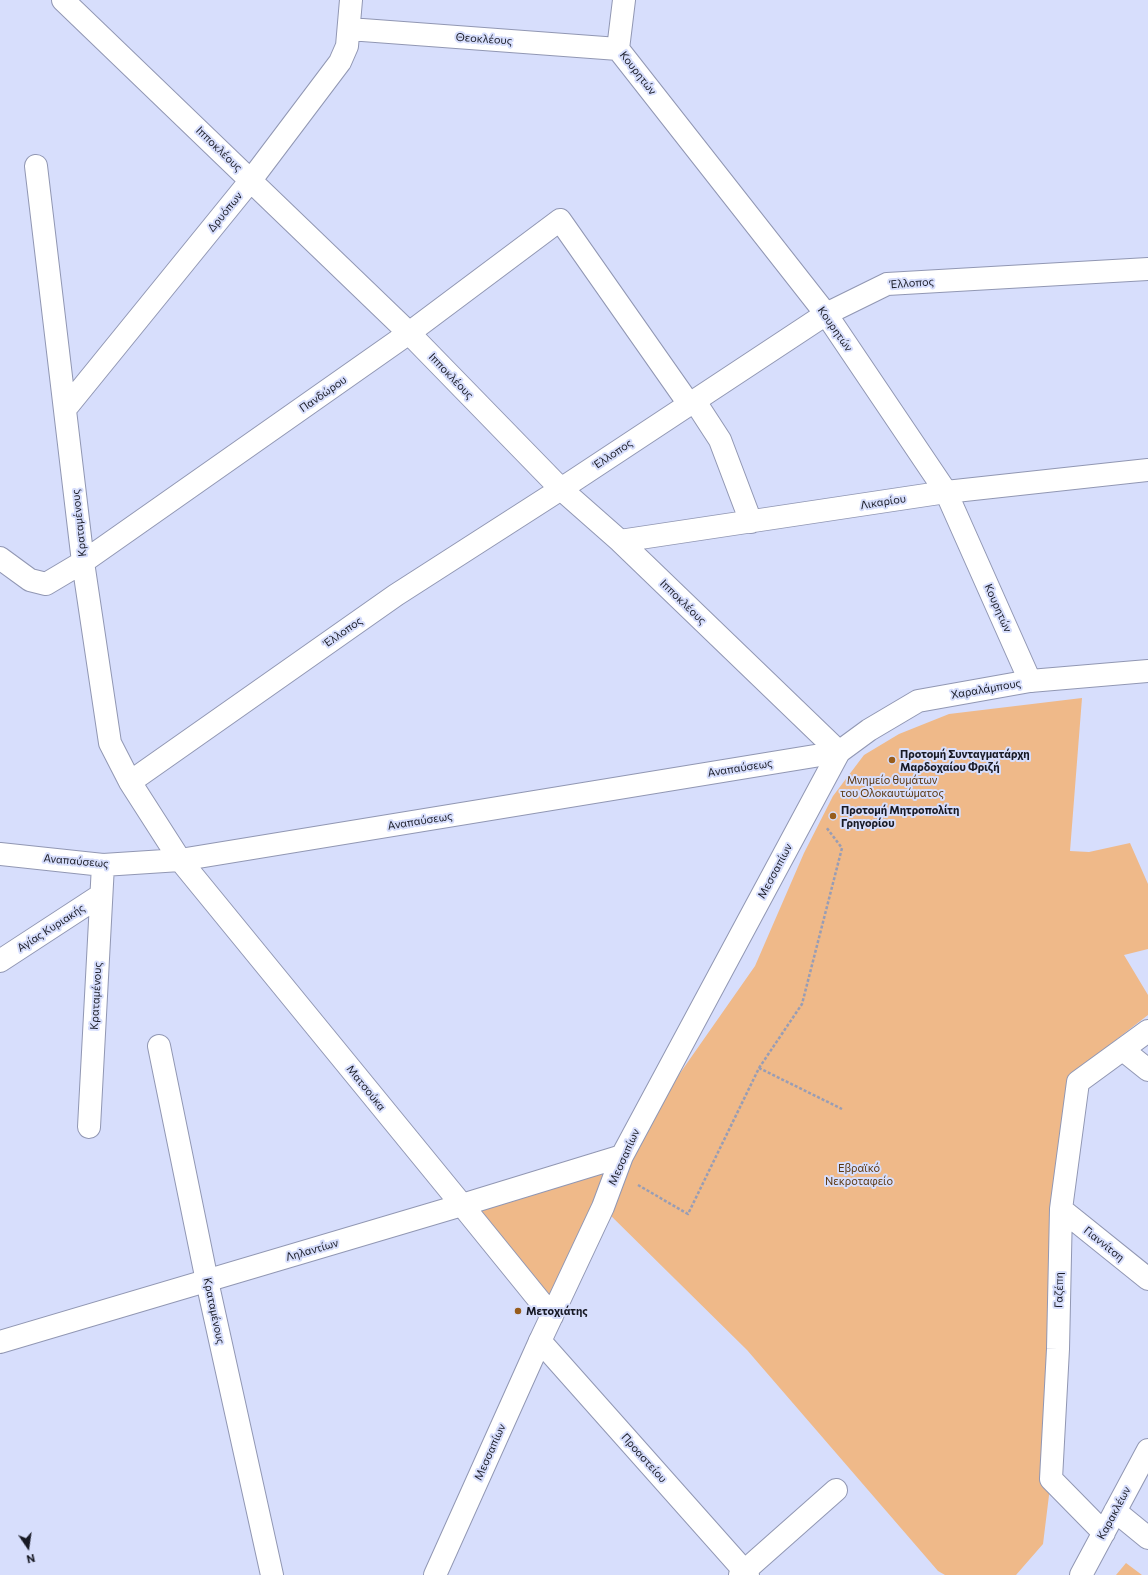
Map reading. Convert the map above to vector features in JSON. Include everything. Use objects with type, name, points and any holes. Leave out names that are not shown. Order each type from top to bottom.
[{"type":"street","name":"Ιπποκλέους","points":[[63,0],[409,333],[561,489],[620,541],[839,752]]},
{"type":"street","name":"Δρυόπων","points":[[66,408],[251,180],[340,62],[347,46],[351,0]]},
{"type":"street","name":"Κουρητών","points":[[624,0],[618,48],[826,314],[946,492],[1030,681]]},
{"type":"street","name":"Θεοκλέους","points":[[349,29],[618,48]]},
{"type":"street","name":"Κραταμένους","points":[[36,166],[66,408],[83,562],[110,743],[130,782],[180,860]]},
{"type":"street","name":"Πανδώρου","points":[[0,558],[30,580],[46,584],[83,562],[409,333],[560,220],[691,402]]},
{"type":"street","name":"Έλλοπος","points":[[130,782],[396,595],[561,489],[826,314],[887,284],[1148,269]]},
{"type":"street","points":[[691,402],[720,440],[751,522]]},
{"type":"street","name":"Λικαρίου","points":[[620,541],[946,492],[1148,470]]},
{"type":"street","name":"Χαραλάμπους","points":[[839,752],[869,730],[918,701],[1030,681],[1148,671]]},
{"type":"street","name":"Μεσσαπίων","points":[[435,1575],[540,1341],[603,1207],[619,1164],[839,752]]},
{"type":"street","name":"Αναπαύσεως","points":[[0,854],[103,865],[180,860],[839,752]]},
{"type":"street","name":"Ματσούκα","points":[[180,860],[552,1316]]},
{"type":"street","name":"Κραταμένους","points":[[89,1127],[103,865]]},
{"type":"street","name":"Αγίας Κυριακής","points":[[0,962],[101,895]]},
{"type":"street","name":"Γαζέπη","points":[[1104,1532],[1051,1479],[1058,1349],[1061,1209],[1078,1082],[1148,1031]]},
{"type":"street","name":"Κραταμένους","points":[[159,1046],[207,1281],[272,1575]]},
{"type":"street","points":[[1123,1050],[1148,1070]]},
{"type":"street","name":"Ληλαντίων","points":[[0,1342],[462,1205],[619,1164]]},
{"type":"street","name":"Γιαννίτση","points":[[1061,1209],[1148,1279]]},
{"type":"street","name":"Προαστείου","points":[[540,1341],[744,1574]]},
{"type":"street","name":"Καρακλέων","points":[[1081,1575],[1148,1450]]},
{"type":"street","points":[[744,1574],[836,1490]]},
{"type":"street","points":[[1115,1511],[1148,1538]]},
{"type":"path","points":[[619,1164],[688,1214],[759,1068],[802,1004],[842,848],[809,807]]},
{"type":"path","points":[[759,1068],[842,1109]]},
{"type":"green space","name":"Εβραϊκό Νεκροταφείο","points":[[1082,698],[1070,851],[1089,852],[1130,843],[1148,884],[1148,949],[1124,955],[1148,995],[1148,1015],[1077,1070],[1051,1479],[1043,1544],[1016,1575],[945,1575],[938,1571],[747,1350],[603,1208],[552,1316],[462,1205],[622,1156],[755,966],[804,853],[833,796],[864,755],[899,734],[949,714]]},
{"type":"green space","points":[[1126,1563],[1142,1575],[1116,1575]]},
{"type":"place","name":"Προτομή Συνταγματάρχη Μαρδοχαίου Φριζή","points":[[892,760]]},
{"type":"place","name":"Προτομή Μητροπολίτη Γρηγορίου","points":[[833,816]]},
{"type":"place","name":"Μετοχιάτης","points":[[518,1311]]},
{"type":"park label","name":"Μνημείο θυμάτων του Ολοκαυτώματος","points":[[892,786]]}]
